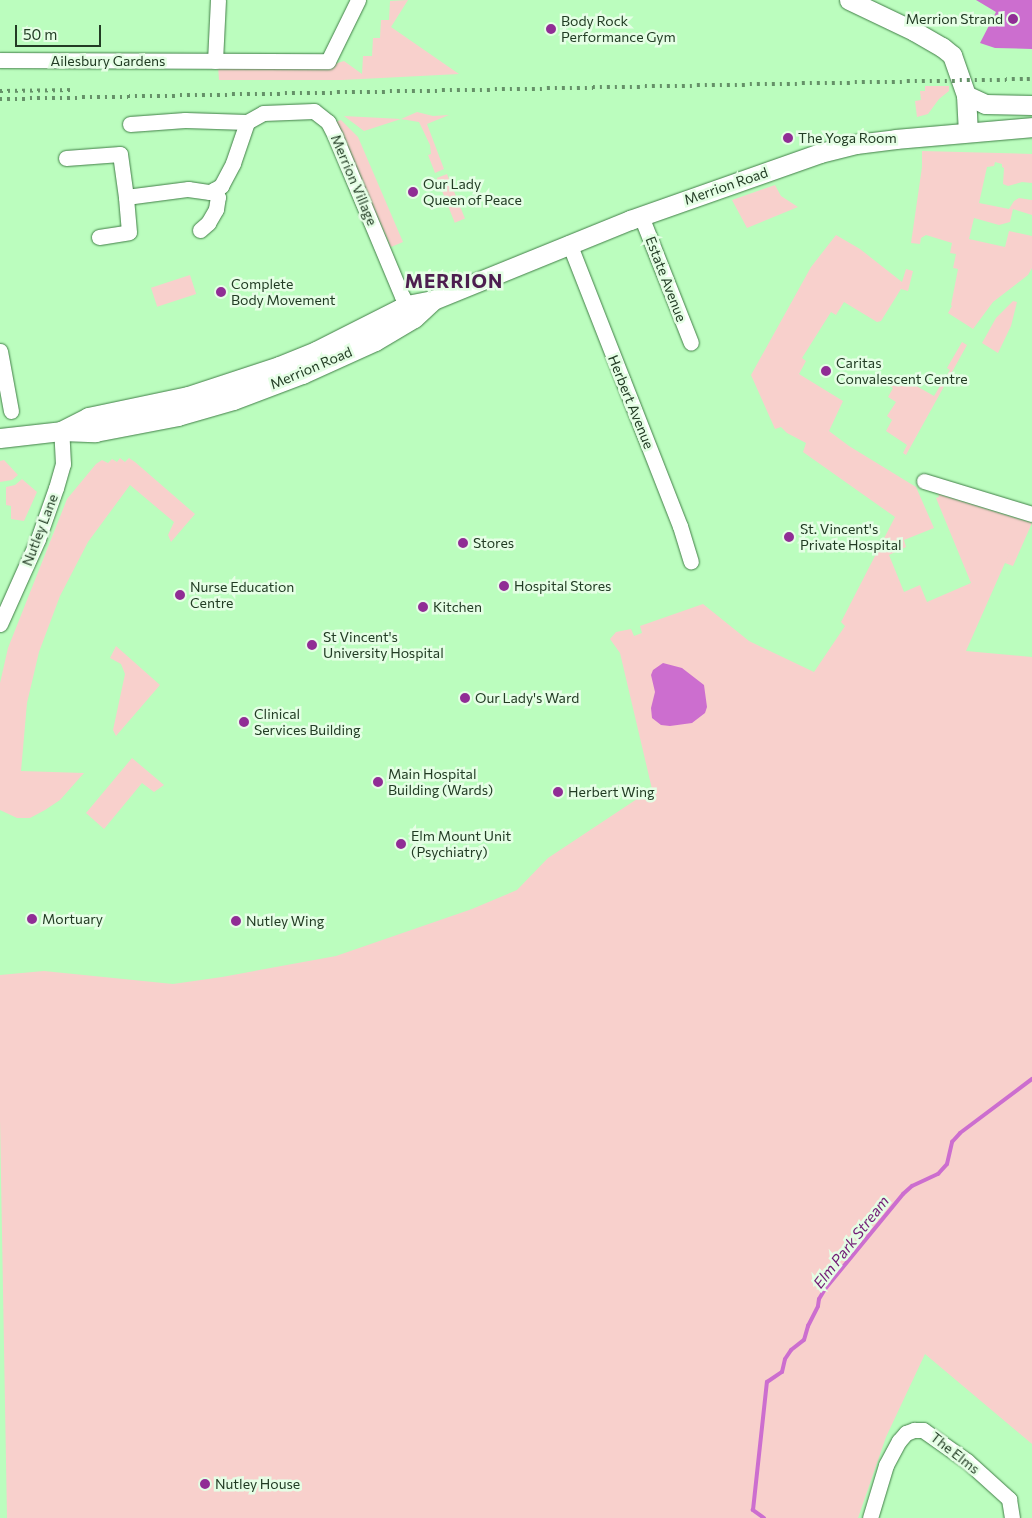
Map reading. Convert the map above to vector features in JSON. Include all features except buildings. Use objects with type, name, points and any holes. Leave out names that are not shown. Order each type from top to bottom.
[{"type":"main road","points":[[848,0],[942,47],[952,55],[966,95],[968,132]]},
{"type":"main road","points":[[966,95],[985,104],[1032,105]]},
{"type":"main road","name":"Merrion Road","points":[[0,438],[61,431],[88,417],[177,408],[411,312],[433,300],[569,243],[820,153],[896,138],[1032,127]]},
{"type":"street","points":[[215,61],[218,0]]},
{"type":"street","name":"Ailesbury Gardens","points":[[0,60],[328,61],[358,0]]},
{"type":"street","name":"Merrion Village","points":[[130,124],[185,120],[247,122],[263,113],[314,111],[328,122],[411,312]]},
{"type":"street","points":[[126,197],[188,189],[210,192],[221,186],[233,163],[247,122]]},
{"type":"street","points":[[66,158],[120,154],[129,232],[99,237]]},
{"type":"street","points":[[200,230],[208,222],[216,209],[218,197],[214,190]]},
{"type":"street","name":"Estate Avenue","points":[[640,216],[691,343]]},
{"type":"street","name":"Herbert Avenue","points":[[569,243],[680,526],[691,561]]},
{"type":"street","points":[[0,351],[11,411]]},
{"type":"street","name":"Nutley Lane","points":[[0,624],[38,539],[56,488],[63,464],[61,431]]},
{"type":"street","points":[[924,481],[1032,514]]},
{"type":"street","name":"The Elms","points":[[870,1518],[886,1466],[899,1441],[906,1433],[914,1430],[924,1430],[967,1461],[1009,1499],[1012,1518]]},
{"type":"shaded area","points":[[408,0],[391,27],[459,74],[342,80],[219,80],[218,66],[331,65],[344,61],[362,74],[363,56],[372,56],[373,38],[380,38],[381,20],[389,20],[390,1]]},
{"type":"shaded area","name":"Merrion Strand","points":[[976,0],[1032,0],[1032,49],[995,48],[980,43],[996,12]]},
{"type":"shaded area","points":[[925,86],[949,86],[949,91],[939,99],[928,114],[917,117],[915,101],[921,100],[920,91],[925,91]]},
{"type":"shaded area","points":[[417,112],[433,116],[449,115],[427,124],[444,169],[435,173],[428,155],[431,154],[430,145],[419,122],[401,119]]},
{"type":"shaded area","points":[[344,116],[401,119],[364,131]]},
{"type":"shaded area","points":[[341,120],[358,137],[403,242],[391,247],[335,122]]},
{"type":"shaded area","points":[[922,151],[1032,154],[1032,183],[1022,182],[1008,186],[1003,184],[1004,168],[1002,164],[995,162],[994,166],[987,167],[979,203],[1009,209],[1014,201],[1019,198],[1032,200],[1032,215],[1013,209],[1010,222],[999,225],[974,218],[969,239],[1005,247],[1009,231],[1032,236],[1032,268],[1028,275],[993,302],[973,329],[948,313],[952,306],[958,269],[953,268],[956,254],[950,253],[952,243],[926,235],[921,238],[920,244],[911,243],[922,167]]},
{"type":"shaded area","points":[[447,174],[465,219],[455,223],[437,178]]},
{"type":"shaded area","points":[[775,185],[781,196],[798,207],[747,228],[732,200]]},
{"type":"shaded area","points":[[836,235],[860,249],[902,282],[906,269],[913,271],[908,291],[901,289],[881,321],[877,322],[844,302],[836,315],[831,312],[802,358],[806,361],[799,374],[843,401],[829,431],[849,446],[916,487],[934,528],[904,540],[906,547],[889,555],[904,592],[920,585],[927,602],[971,583],[936,498],[939,497],[938,494],[1032,523],[1013,566],[1005,563],[1012,547],[966,651],[1032,657],[1032,1444],[925,1354],[886,1437],[858,1518],[7,1518],[0,1120],[0,975],[44,971],[173,984],[222,977],[336,956],[472,909],[517,890],[548,858],[652,789],[620,653],[610,639],[616,632],[631,629],[634,636],[642,633],[640,626],[703,604],[749,641],[814,672],[845,626],[841,622],[895,517],[803,452],[806,443],[787,433],[781,427],[775,429],[751,375],[811,267]]},
{"type":"shaded area","points":[[190,275],[196,294],[157,307],[151,288]]},
{"type":"shaded area","points":[[1013,301],[1017,302],[1011,326],[998,353],[982,343],[996,318]]},
{"type":"shaded area","points":[[962,342],[967,345],[906,455],[903,453],[907,445],[886,431],[892,420],[887,416],[896,402],[888,397],[893,388],[890,386],[897,375],[934,396],[950,370],[947,368]]},
{"type":"shaded area","points":[[120,458],[125,462],[129,458],[135,462],[195,514],[171,542],[168,535],[174,522],[130,485],[88,542],[60,596],[39,652],[27,703],[21,771],[84,773],[60,800],[30,818],[17,818],[0,810],[0,683],[8,648],[67,499],[96,464],[102,460],[108,463],[112,459],[117,462]]},
{"type":"shaded area","points":[[4,460],[18,475],[12,480],[0,482],[0,461]]},
{"type":"shaded area","points":[[22,479],[37,492],[24,521],[11,519],[11,506],[6,505],[6,487],[15,485]]},
{"type":"shaded area","points":[[116,646],[160,685],[116,736],[113,730],[125,674],[121,664],[110,658]]},
{"type":"shaded area","points":[[663,663],[682,668],[704,685],[707,707],[705,713],[692,723],[670,726],[661,725],[652,718],[651,708],[655,692],[651,675],[653,670]]},
{"type":"shaded area","points":[[132,758],[164,785],[154,792],[142,783],[104,829],[86,813]]},
{"type":"waterway","name":"Elm Park Stream","points":[[764,1518],[753,1510],[767,1382],[782,1372],[785,1359],[791,1350],[804,1340],[819,1299],[825,1289],[903,1194],[912,1186],[938,1174],[947,1164],[952,1142],[960,1133],[1032,1079]]},
{"type":"railway","points":[[0,99],[1032,79]]},
{"type":"railway","points":[[0,91],[75,90]]},
{"type":"place","name":"Merrion Strand","points":[[1013,19]]},
{"type":"place","name":"Body Rock Performance Gym","points":[[551,29]]},
{"type":"place","name":"The Yoga Room","points":[[788,138]]},
{"type":"place","name":"Our Lady Queen of Peace","points":[[413,192]]},
{"type":"place","name":"Complete Body Movement","points":[[221,292]]},
{"type":"place","name":"Caritas Convalescent Centre","points":[[826,371]]},
{"type":"place","name":"St. Vincent's Private Hospital","points":[[789,537]]},
{"type":"place","name":"Stores","points":[[463,543]]},
{"type":"place","name":"Hospital Stores","points":[[504,586]]},
{"type":"place","name":"Nurse Education Centre","points":[[180,595]]},
{"type":"place","name":"Kitchen","points":[[423,607]]},
{"type":"place","name":"St Vincent's University Hospital","points":[[312,645]]},
{"type":"place","name":"Our Lady's Ward","points":[[465,698]]},
{"type":"place","name":"Clinical Services Building","points":[[244,722]]},
{"type":"place","name":"Main Hospital Building (Wards)","points":[[378,782]]},
{"type":"place","name":"Herbert Wing","points":[[558,792]]},
{"type":"place","name":"Elm Mount Unit (Psychiatry)","points":[[401,844]]},
{"type":"place","name":"Mortuary","points":[[32,919]]},
{"type":"place","name":"Nutley Wing","points":[[236,921]]},
{"type":"place","name":"Nutley House","points":[[205,1484]]},
{"type":"district","name":"MERRION","points":[[454,281]]}]
